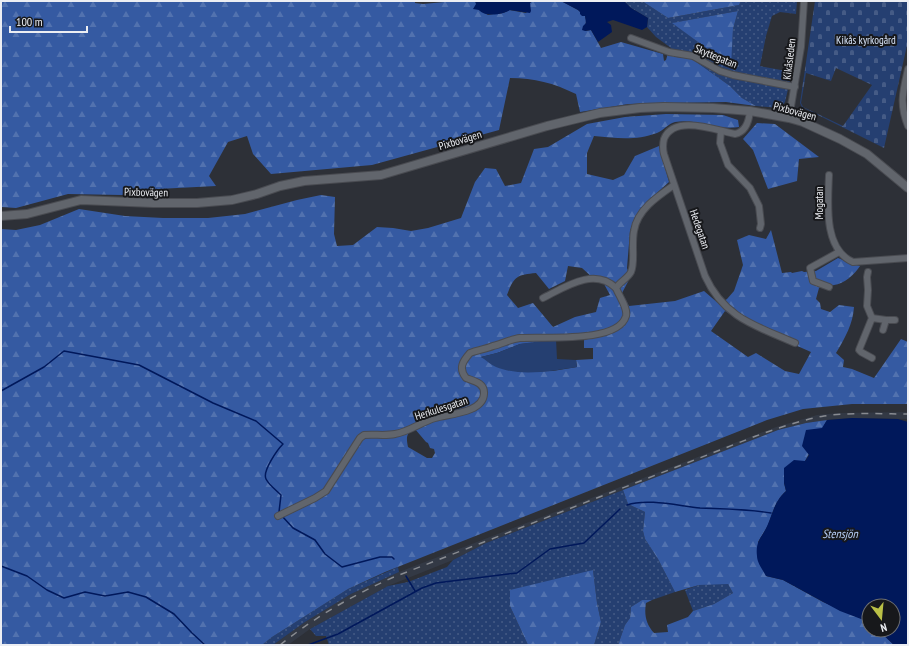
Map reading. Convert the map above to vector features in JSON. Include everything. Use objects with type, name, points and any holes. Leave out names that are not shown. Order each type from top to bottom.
[{"type":"street","name":"Kikåsleden","points":[[789,118],[801,47],[804,1]]},
{"type":"street","name":"Skyttegatan","points":[[631,38],[669,52],[693,56],[726,73],[795,87]]},
{"type":"street","points":[[908,69],[902,106],[908,126]]},
{"type":"street","name":"Pixbovägen","points":[[1,216],[34,213],[81,200],[130,203],[218,202],[242,198],[280,186],[304,181],[381,175],[571,119],[617,110],[664,107],[713,108],[750,111],[803,122],[840,139],[866,154],[906,183]]},
{"type":"street","name":"Hedegatan","points":[[750,111],[749,122],[743,131],[735,134],[687,124],[681,125],[670,132],[664,140],[664,154],[706,276],[715,294],[734,314],[748,323],[795,343]]},
{"type":"street","points":[[721,131],[720,142],[728,165],[750,188],[759,206],[760,228]]},
{"type":"street","name":"Mogatan","points":[[829,176],[830,230],[839,252]]},
{"type":"street","points":[[543,298],[586,279],[604,280],[611,283],[616,288],[620,282],[629,275],[632,268],[634,230],[637,220],[653,201],[674,186]]},
{"type":"street","points":[[829,287],[813,281],[810,268],[839,252],[847,260],[853,262],[908,258]]},
{"type":"street","points":[[868,272],[867,306],[872,318],[859,350],[872,358]]},
{"type":"street","name":"Herkulesgatan","points":[[278,516],[326,491],[360,438],[372,434],[396,434],[434,418],[461,412],[478,406],[483,399],[484,390],[479,382],[466,378],[461,365],[470,353],[519,338],[556,338],[594,335],[609,332],[623,322],[626,315],[625,308],[616,288]]},
{"type":"street","points":[[872,318],[895,320]]},
{"type":"street","points":[[882,330],[886,320]]},
{"type":"shaded area","points":[[908,412],[908,419],[852,418],[827,420],[806,423],[778,430],[486,543],[453,560],[388,586],[310,629],[288,645],[273,645],[305,622],[351,594],[399,572],[776,427],[817,415],[838,413]]},
{"type":"green space","points":[[1,1],[415,1],[415,3],[423,4],[475,1],[479,10],[488,15],[507,12],[509,10],[526,13],[530,9],[530,3],[532,1],[561,1],[578,10],[585,16],[585,31],[591,30],[601,48],[621,42],[663,54],[664,61],[666,60],[668,53],[676,57],[692,59],[730,86],[742,98],[756,106],[726,102],[628,104],[580,112],[576,94],[544,82],[510,78],[499,130],[372,165],[271,174],[253,154],[247,136],[228,142],[209,176],[216,186],[158,189],[122,195],[68,194],[16,208],[1,207]]},
{"type":"green space","points":[[624,1],[642,1],[668,18],[739,5],[741,1],[797,1],[796,14],[780,12],[772,16],[760,66],[792,72],[785,102],[780,108],[756,106],[742,98],[730,86],[692,59],[676,57],[668,53],[671,48],[656,37],[647,27],[648,18],[631,8]],"holes":[[[738,11],[733,29],[730,66],[673,23]]]},
{"type":"green space","points":[[642,1],[741,1],[739,5],[668,18]]},
{"type":"green space","name":"Kikås kyrkogård","points":[[815,1],[908,1],[908,41],[884,148],[802,107],[800,103]],"holes":[[[836,68],[872,85],[843,126],[803,107],[801,103],[806,73],[831,81]]]},
{"type":"green space","points":[[738,11],[733,29],[731,66],[672,23]]},
{"type":"green space","points":[[666,114],[723,115],[738,120],[739,127],[731,128],[683,121],[675,122],[649,136],[610,138],[594,136],[587,153],[587,174],[613,180],[624,175],[635,156],[659,146],[669,182],[649,200],[633,222],[630,231],[627,268],[630,278],[622,293],[629,306],[675,301],[704,291],[719,304],[727,299],[734,291],[743,265],[737,240],[749,235],[766,239],[771,230],[782,273],[816,271],[838,258],[860,266],[842,283],[833,285],[824,284],[819,288],[816,299],[820,303],[821,309],[830,312],[839,305],[854,307],[850,325],[836,353],[844,360],[843,367],[874,378],[901,339],[908,342],[908,404],[852,404],[803,409],[767,420],[385,572],[348,589],[272,637],[262,645],[1,645],[1,229],[16,230],[40,225],[79,209],[125,216],[208,218],[245,214],[321,195],[335,197],[334,234],[337,246],[353,245],[377,227],[411,231],[428,228],[461,218],[475,182],[485,168],[496,169],[505,186],[521,183],[534,149],[548,147],[587,124],[625,117]],"holes":[[[568,266],[582,268],[593,278],[604,284],[610,295],[600,298],[596,312],[575,317],[553,327],[533,303],[518,308],[507,295],[514,280],[524,275],[536,273],[549,289],[565,281]],[[725,311],[747,324],[811,352],[799,374],[785,371],[756,353],[748,357],[711,331]],[[584,338],[584,348],[593,348],[593,359],[576,360],[577,367],[553,371],[521,372],[481,357],[497,353],[520,344]],[[415,429],[428,443],[430,448],[434,449],[435,453],[432,458],[427,458],[408,447],[407,436]]]},
{"type":"green space","points":[[757,123],[775,124],[819,157],[799,159],[797,181],[768,189],[753,150],[743,139]]},
{"type":"green space","points":[[556,339],[557,359],[576,360],[577,367],[536,372],[516,372],[496,367],[481,357],[497,353],[520,344]]},
{"type":"green space","points":[[827,420],[805,461],[784,483],[786,491],[777,503],[768,525],[758,542],[766,576],[783,580],[823,602],[861,619],[861,638],[887,638],[894,645],[618,645],[625,625],[630,618],[631,607],[642,600],[652,600],[646,603],[645,611],[647,623],[651,630],[654,633],[668,632],[667,625],[688,617],[693,611],[714,604],[733,593],[728,584],[699,585],[675,592],[658,559],[645,539],[643,531],[645,512],[628,504],[623,490],[778,430],[806,423]]},
{"type":"green space","points":[[623,490],[628,504],[645,512],[643,531],[645,539],[658,559],[675,592],[652,600],[642,600],[631,607],[630,618],[625,625],[618,645],[594,645],[601,622],[593,570],[510,606],[528,645],[329,645],[326,636],[316,636],[310,629],[388,586],[408,582],[447,567],[453,560],[486,543]]},
{"type":"green space","points":[[398,567],[399,572],[351,594],[305,622],[273,645],[262,645],[272,637],[348,589]]},
{"type":"green space","points":[[593,570],[601,622],[594,645],[528,645],[510,606],[510,590]]},
{"type":"green space","points":[[714,583],[728,584],[733,593],[714,604],[693,611],[685,590],[699,585]]},
{"type":"water","points":[[475,1],[532,1],[530,3],[530,13],[510,10],[503,13],[485,14],[479,10],[473,9],[476,4]]},
{"type":"water","points":[[561,1],[624,1],[631,8],[648,18],[647,27],[642,30],[613,20],[607,22],[611,25],[612,32],[598,42],[591,30],[582,30],[586,23],[585,16],[582,16],[578,10]]},
{"type":"water","name":"Stensjön","points":[[852,418],[898,419],[908,422],[908,645],[894,645],[887,638],[901,638],[901,598],[861,598],[861,619],[840,611],[783,580],[766,576],[757,559],[758,542],[777,503],[786,491],[784,483],[784,468],[794,460],[805,461],[809,455],[802,446],[806,430],[822,428],[827,420]]},
{"type":"waterway","points":[[1,391],[44,367],[64,351],[139,365],[213,403],[256,421],[283,444],[271,460],[265,475],[269,483],[281,495],[279,512]]},
{"type":"waterway","points":[[627,505],[653,502],[700,508],[771,513]]},
{"type":"waterway","points":[[308,645],[338,634],[422,588],[436,583],[517,573],[550,549],[584,543],[620,509]]},
{"type":"waterway","points":[[282,516],[293,528],[315,540],[325,554],[342,567],[380,557],[392,557],[394,559]]},
{"type":"waterway","points":[[1,566],[27,576],[47,590],[64,598],[85,592],[105,596],[128,592],[146,597],[174,614],[205,645]]},
{"type":"waterway","points":[[406,576],[415,591]]},
{"type":"railway","points":[[280,645],[335,607],[394,577],[756,436],[781,427],[824,416],[856,414],[908,414]]}]
